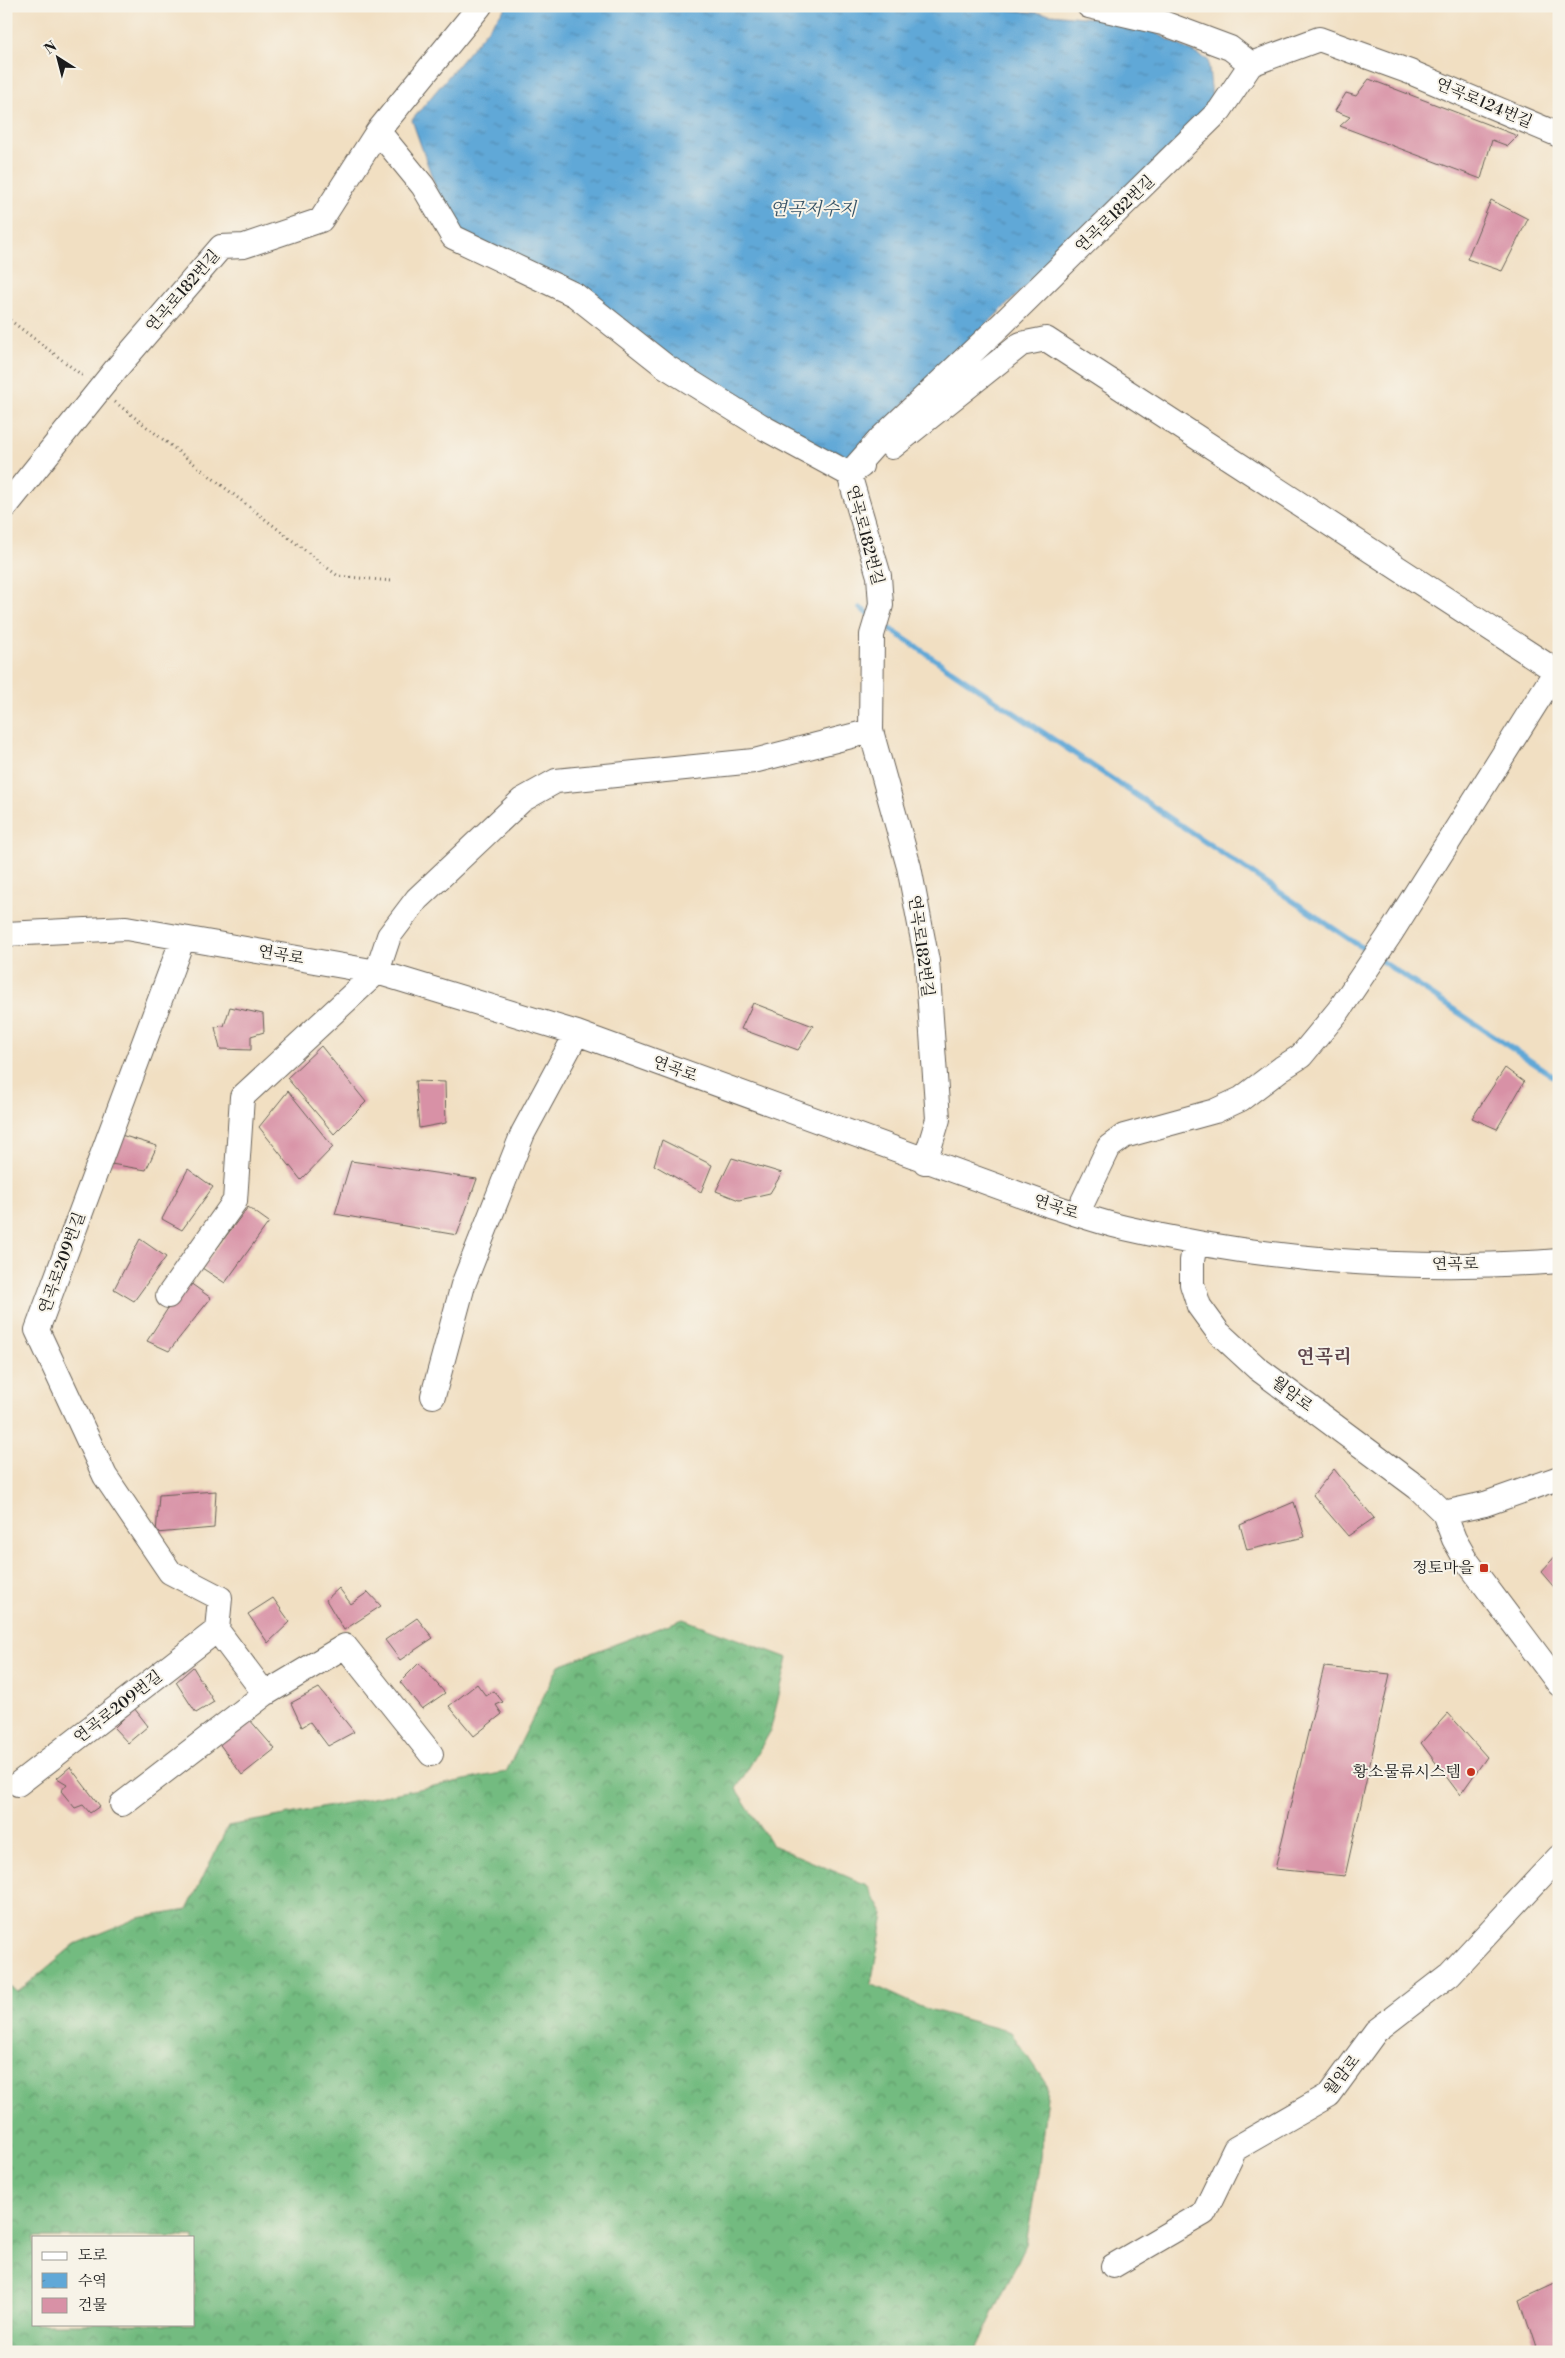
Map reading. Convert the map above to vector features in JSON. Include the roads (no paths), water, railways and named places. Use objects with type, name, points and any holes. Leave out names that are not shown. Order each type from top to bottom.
[{"type":"street","name":"연곡로182번길","points":[[6,506],[116,369],[222,247],[244,246],[321,220],[378,130],[480,6]]},
{"type":"street","points":[[1089,6],[1163,23],[1230,48],[1251,64]]},
{"type":"street","name":"연곡로124번길","points":[[1251,64],[1319,38],[1410,72],[1559,135]]},
{"type":"street","name":"연곡로182번길","points":[[925,1162],[938,1119],[927,961],[909,867],[871,731],[872,635],[881,605],[879,576],[849,474],[881,438],[1002,324],[1220,110],[1251,64]]},
{"type":"street","points":[[378,130],[423,186],[453,237],[575,295],[665,366],[766,429],[849,474],[892,447],[1021,344],[1046,339],[1557,672],[1389,936],[1339,1010],[1302,1056],[1241,1099],[1214,1111],[1124,1136],[1110,1147],[1077,1214]]},
{"type":"street","points":[[168,1296],[235,1201],[242,1096],[377,972],[389,936],[417,899],[522,800],[556,781],[754,761],[871,731]]},
{"type":"street","name":"연곡로","points":[[6,934],[126,928],[377,972],[577,1033],[925,1162],[1123,1228],[1195,1243],[1295,1256],[1388,1264],[1528,1264],[1559,1261]]},
{"type":"street","name":"연곡로209번길","points":[[18,1784],[217,1630],[220,1598],[170,1572],[105,1476],[37,1330],[183,938]]},
{"type":"street","points":[[433,1396],[464,1285],[523,1133],[577,1033]]},
{"type":"street","name":"월암로","points":[[1195,1243],[1192,1261],[1192,1284],[1199,1306],[1218,1332],[1257,1368],[1390,1466],[1444,1512],[1454,1539],[1466,1560],[1559,1684]]},
{"type":"street","points":[[1444,1512],[1485,1504],[1559,1478]]},
{"type":"street","points":[[217,1630],[266,1694]]},
{"type":"street","points":[[122,1804],[266,1694],[345,1646],[431,1754]]},
{"type":"street","name":"월암로","points":[[1113,2266],[1204,2213],[1235,2149],[1329,2095],[1376,2031],[1450,1974],[1559,1857]]},
{"type":"water","name":"연곡저수지","points":[[507,6],[967,6],[1092,18],[1152,31],[1208,60],[1213,106],[850,456],[835,466],[575,295],[453,237],[412,120]]},
{"type":"waterway","points":[[860,608],[871,616]]},
{"type":"waterway","points":[[881,623],[1370,953]]},
{"type":"waterway","points":[[1380,960],[1559,1080]]},
{"type":"place","name":"정토마을","points":[[1484,1568]]},
{"type":"place","name":"황소물류시스템","points":[[1471,1772]]},
{"type":"district","name":"연곡리","points":[[1324,1357]]}]
